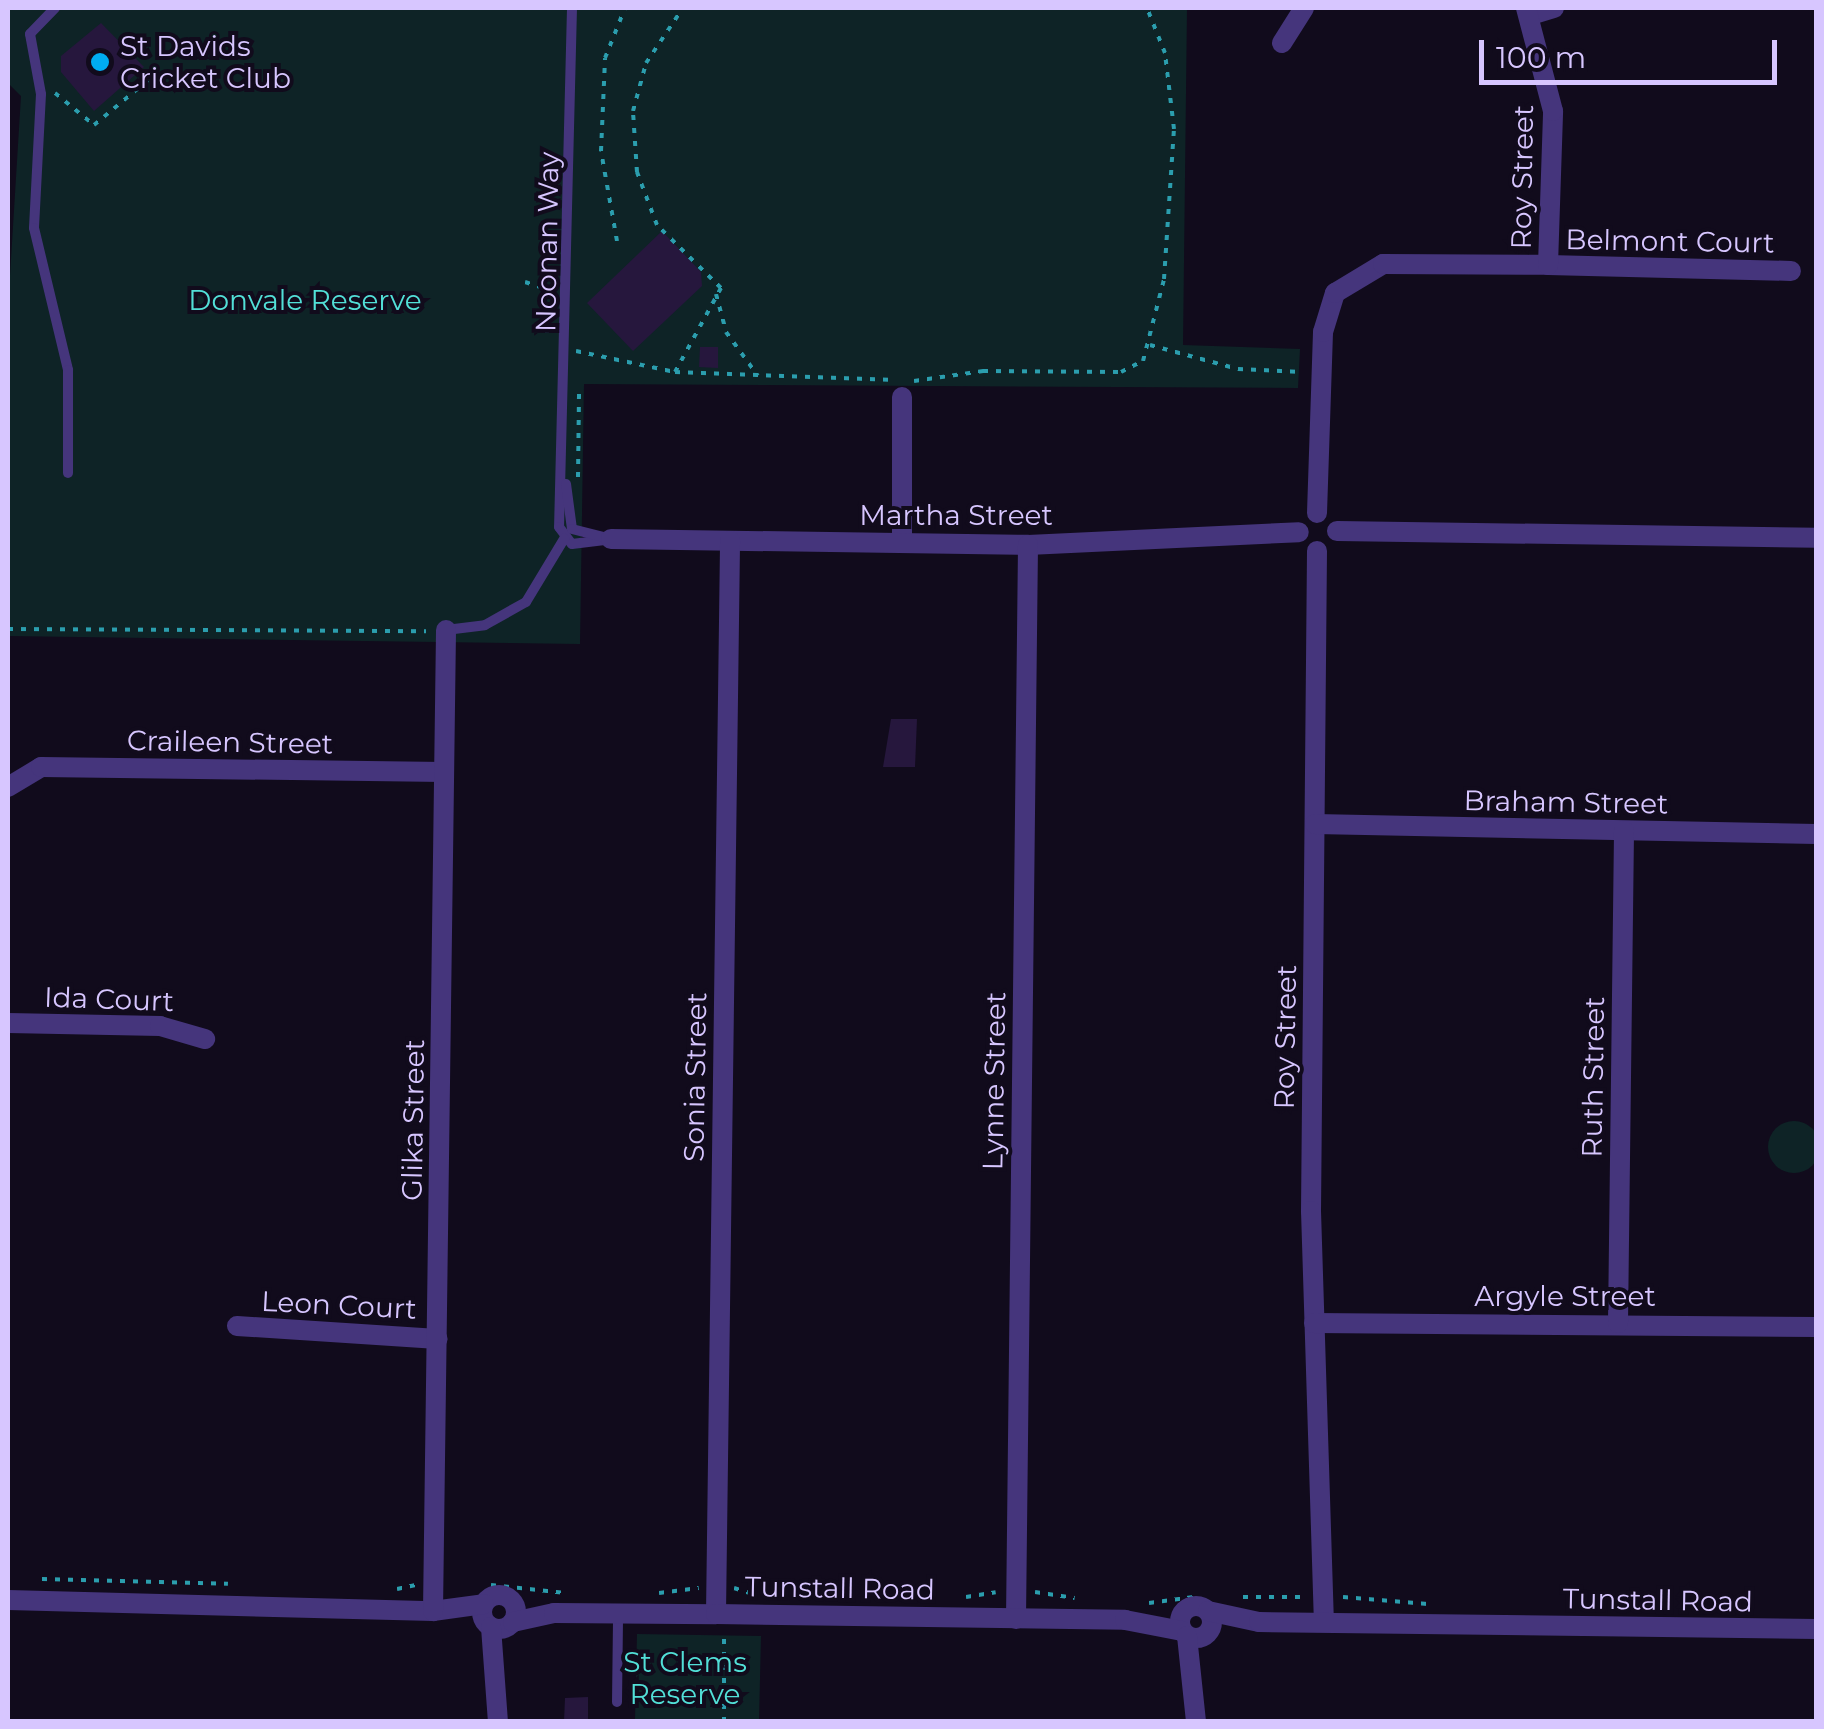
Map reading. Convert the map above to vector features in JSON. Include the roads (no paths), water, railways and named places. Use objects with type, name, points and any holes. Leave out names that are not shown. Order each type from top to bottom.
[{"type":"street","points":[[1282,43],[1304,8]]},
{"type":"street","points":[[1529,11],[1554,8]]},
{"type":"street","name":"Roy Street","points":[[1317,513],[1325,312],[1362,271],[1548,266],[1553,111],[1529,11]]},
{"type":"street","name":"Belmont Court","points":[[1548,266],[1790,270]]},
{"type":"street","points":[[902,397],[902,542]]},
{"type":"street","points":[[1337,531],[1317,551],[1299,532],[1317,513],[1337,531],[1816,538]]},
{"type":"street","name":"Martha Street","points":[[611,539],[1028,545],[1299,532]]},
{"type":"street","name":"Sonia Street","points":[[720,1623],[730,540]]},
{"type":"street","name":"Lynne Street","points":[[1016,1619],[1028,545]]},
{"type":"street","name":"Roy Street","points":[[1317,551],[1317,1622]]},
{"type":"street","name":"Glika Street","points":[[433,1611],[446,630]]},
{"type":"street","name":"Craileen Street","points":[[12,781],[41,767],[444,772]]},
{"type":"street","name":"Braham Street","points":[[1315,824],[1816,834]]},
{"type":"street","name":"Ruth Street","points":[[1618,1323],[1624,831]]},
{"type":"street","name":"Ida Court","points":[[8,1023],[160,1026],[205,1040]]},
{"type":"street","name":"Argyle Street","points":[[1314,1323],[1816,1327]]},
{"type":"street","name":"Leon Court","points":[[237,1326],[438,1338]]},
{"type":"street","name":"Tunstall Road","points":[[8,1600],[433,1611],[499,1617],[618,1613],[720,1623],[1016,1619],[1125,1620],[1193,1629],[1260,1622],[1816,1629]]},
{"type":"street","name":"Tunstall Road","points":[[1193,1629],[1208,1612],[1260,1622]]},
{"type":"street","points":[[498,1722],[499,1617]]},
{"type":"street","points":[[1193,1629],[1196,1722]]},
{"type":"lane","points":[[56,8],[30,34],[40,94],[34,228],[68,370],[68,473]]},
{"type":"lane","name":"Noonan Way","points":[[564,539],[572,8]]},
{"type":"lane","name":"Noonan Way","points":[[564,478],[576,539]]},
{"type":"lane","points":[[446,630],[492,622],[526,602],[564,539],[576,539]]},
{"type":"lane","name":"Martha Street","points":[[576,539],[611,539]]},
{"type":"lane","points":[[617,1702],[618,1613]]},
{"type":"place","name":"St Davids Cricket Club","points":[[100,62]]},
{"type":"park label","name":"Donvale Reserve","points":[[305,300]]},
{"type":"park label","name":"St Clems Reserve","points":[[685,1678]]}]
